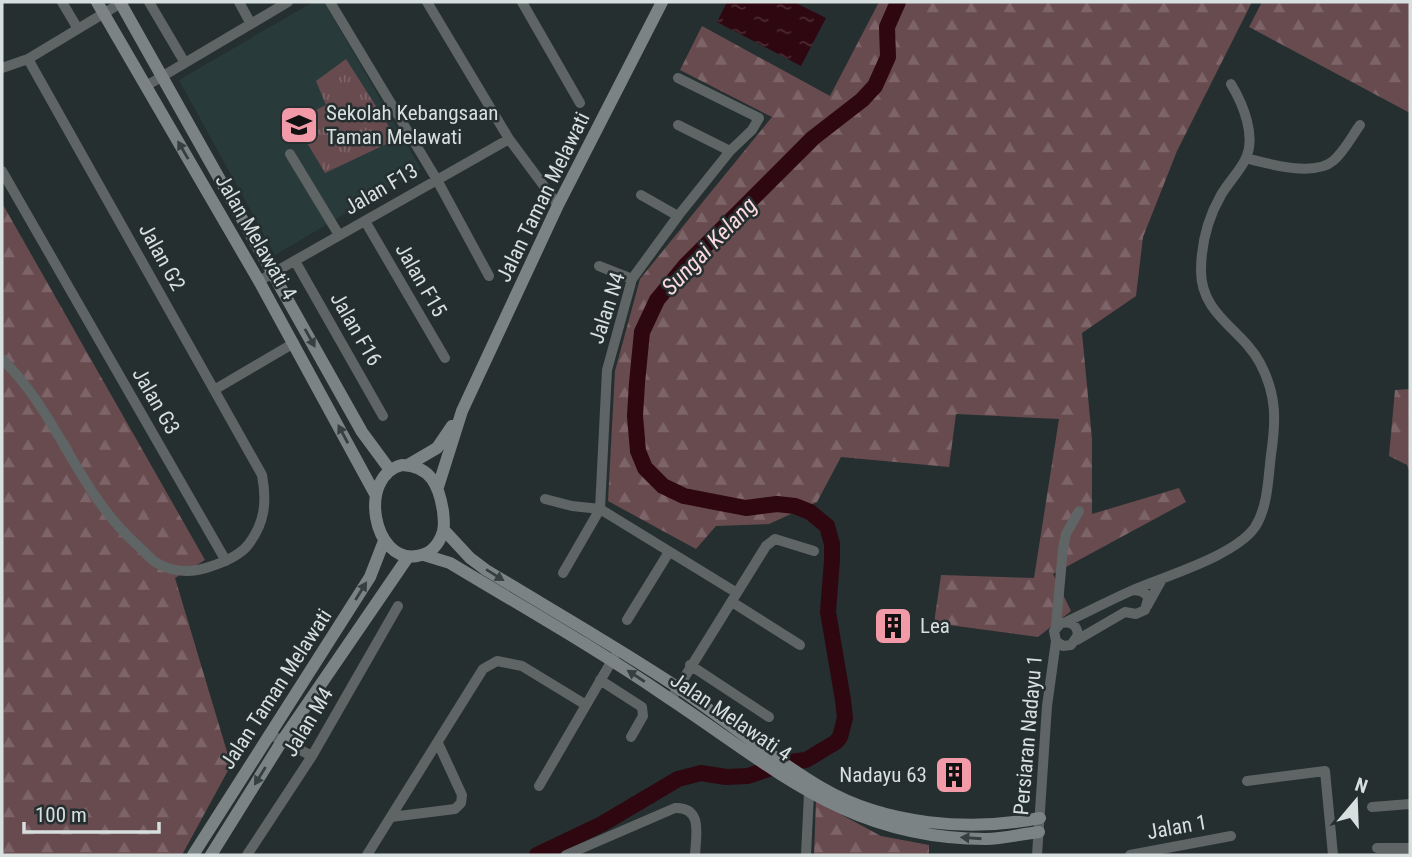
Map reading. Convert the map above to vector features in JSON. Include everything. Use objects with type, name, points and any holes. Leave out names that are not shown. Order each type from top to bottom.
[{"type":"street","points":[[62,2],[78,29]]},
{"type":"street","name":"Jalan Melawati 4","points":[[97,2],[260,281],[374,495]]},
{"type":"street","points":[[149,2],[185,63]]},
{"type":"street","points":[[239,2],[251,24]]},
{"type":"street","points":[[146,86],[288,2]]},
{"type":"street","points":[[330,2],[437,180],[489,276]]},
{"type":"street","points":[[427,2],[509,139],[558,205]]},
{"type":"street","points":[[522,2],[580,103]]},
{"type":"street","name":"Jalan Taman Melawati","points":[[438,487],[462,411],[558,205],[662,2]]},
{"type":"street","points":[[3,65],[28,58],[120,3]]},
{"type":"street","name":"Jalan Melawati 4","points":[[120,3],[362,432],[390,470]]},
{"type":"street","name":"Jalan G2","points":[[28,58],[262,475],[266,497],[261,524],[243,552],[226,561]]},
{"type":"street","name":"Jalan N4","points":[[600,509],[607,370],[632,279],[678,216],[730,151],[752,130],[759,118],[677,78]]},
{"type":"street","points":[[1061,624],[1132,590],[1196,565],[1237,544],[1253,530],[1260,518],[1266,497],[1276,419],[1275,401],[1253,350],[1225,324],[1205,294],[1201,275],[1206,231],[1220,197],[1247,158],[1249,142],[1245,112],[1231,85]]},
{"type":"street","points":[[678,125],[730,151]]},
{"type":"street","points":[[1247,158],[1273,165],[1302,168],[1320,166],[1333,162],[1360,125]]},
{"type":"street","name":"Jalan F13","points":[[260,281],[509,139]]},
{"type":"street","points":[[290,154],[339,236]]},
{"type":"street","name":"Jalan G3","points":[[2,171],[226,561]]},
{"type":"street","points":[[641,195],[678,216]]},
{"type":"street","name":"Jalan F15","points":[[365,221],[444,358]]},
{"type":"street","name":"Jalan F16","points":[[295,261],[383,416]]},
{"type":"street","points":[[599,266],[632,279]]},
{"type":"street","points":[[214,390],[294,343]]},
{"type":"street","points":[[2,359],[29,389],[90,489],[124,533],[155,562],[191,572],[226,561]]},
{"type":"street","name":"Jalan Taman Melawati","points":[[408,466],[437,448],[462,411]]},
{"type":"street","points":[[408,466],[425,471],[438,487],[444,530],[433,550],[424,555],[408,556],[390,548],[380,532],[374,495],[383,476],[390,470],[408,466]]},
{"type":"street","points":[[545,499],[600,509],[669,552],[800,645]]},
{"type":"street","points":[[563,573],[600,509]]},
{"type":"street","points":[[1079,511],[1066,534],[1063,548],[1061,624],[1054,637],[1056,641],[1063,646],[1071,645],[1125,612],[1144,610]]},
{"type":"street","name":"Jalan Melawati 4","points":[[444,530],[470,558],[486,570],[674,693],[757,752],[785,770],[824,789],[885,813],[935,822],[1012,824],[1040,818]]},
{"type":"street","points":[[674,693],[766,546],[775,540],[814,551]]},
{"type":"street","name":"Jalan Taman Melawati","points":[[193,855],[369,577],[384,541]]},
{"type":"street","points":[[627,620],[669,552]]},
{"type":"street","name":"Jalan Melawati 4","points":[[424,555],[450,563],[615,655]]},
{"type":"street","name":"Jalan Taman Melawati","points":[[211,855],[282,741],[408,556]]},
{"type":"street","points":[[1144,610],[1161,579]]},
{"type":"street","points":[[1132,590],[1147,595],[1144,610]]},
{"type":"street","points":[[1120,597],[1119,602],[1125,612]]},
{"type":"street","name":"Jalan M4","points":[[247,855],[312,756],[398,606]]},
{"type":"street","points":[[1061,624],[1075,626],[1077,640]]},
{"type":"street","name":"Persiaran Nadayu 1","points":[[1037,855],[1047,706],[1056,641]]},
{"type":"street","points":[[539,786],[615,655]]},
{"type":"street","points":[[367,855],[483,669],[498,661],[522,666],[586,705]]},
{"type":"street","points":[[690,665],[769,717]]},
{"type":"street","points":[[600,680],[642,707],[642,716],[631,737]]},
{"type":"street","points":[[269,734],[312,756]]},
{"type":"street","points":[[391,817],[455,809],[461,803],[463,795],[438,743]]},
{"type":"street","name":"Jalan Melawati 4","points":[[785,770],[809,793],[852,814],[905,830],[985,839],[1039,832]]},
{"type":"street","points":[[1247,781],[1325,771],[1333,855]]},
{"type":"street","points":[[806,855],[809,793]]},
{"type":"street","points":[[1372,807],[1410,804]]},
{"type":"street","points":[[566,855],[675,808],[685,807],[696,819],[695,855]]},
{"type":"street","name":"Jalan 1","points":[[1130,855],[1231,836]]},
{"type":"street","points":[[1377,848],[1410,848]]},
{"type":"shaded area","name":"Sekolah Kebangsaan Taman Melawati","points":[[313,2],[324,2],[421,169],[275,255],[179,80]]},
{"type":"green space","points":[[879,2],[1252,2],[1177,151],[1143,237],[1136,296],[1082,333],[1092,439],[1092,514],[1179,488],[1186,502],[1053,574],[1071,611],[1038,637],[934,623],[941,575],[1034,578],[1059,419],[956,414],[949,467],[841,457],[817,502],[769,524],[716,526],[696,549],[608,501],[615,371],[640,279],[772,117],[680,70],[702,26],[830,96]]},
{"type":"green space","points":[[1262,2],[1410,2],[1410,113],[1249,27]]},
{"type":"green space","points":[[346,59],[397,139],[325,173],[294,121],[326,105],[316,81]]},
{"type":"green space","points":[[2,203],[205,560],[175,578],[231,765],[182,855],[2,855]]},
{"type":"green space","points":[[1410,389],[1410,473],[1407,465],[1389,456],[1395,390]]},
{"type":"green space","points":[[816,801],[881,836],[929,845],[929,855],[814,855]]},
{"type":"water","points":[[727,2],[794,2],[826,18],[801,66],[717,22]]},
{"type":"waterway","name":"Sungai Kelang","points":[[537,855],[602,824],[678,779],[701,773],[726,777],[748,776],[789,762],[806,760],[840,737],[845,718],[828,612],[832,544],[827,526],[810,512],[795,506],[777,504],[746,508],[684,496],[663,486],[645,468],[638,451],[635,416],[637,383],[642,332],[657,300],[685,266],[813,138],[862,100],[875,86],[888,57],[887,27],[898,2]]},
{"type":"place","name":"Sekolah Kebangsaan Taman Melawati","points":[[299,125]]},
{"type":"place","name":"Lea","points":[[893,626]]},
{"type":"place","name":"Nadayu 63","points":[[954,775]]}]
